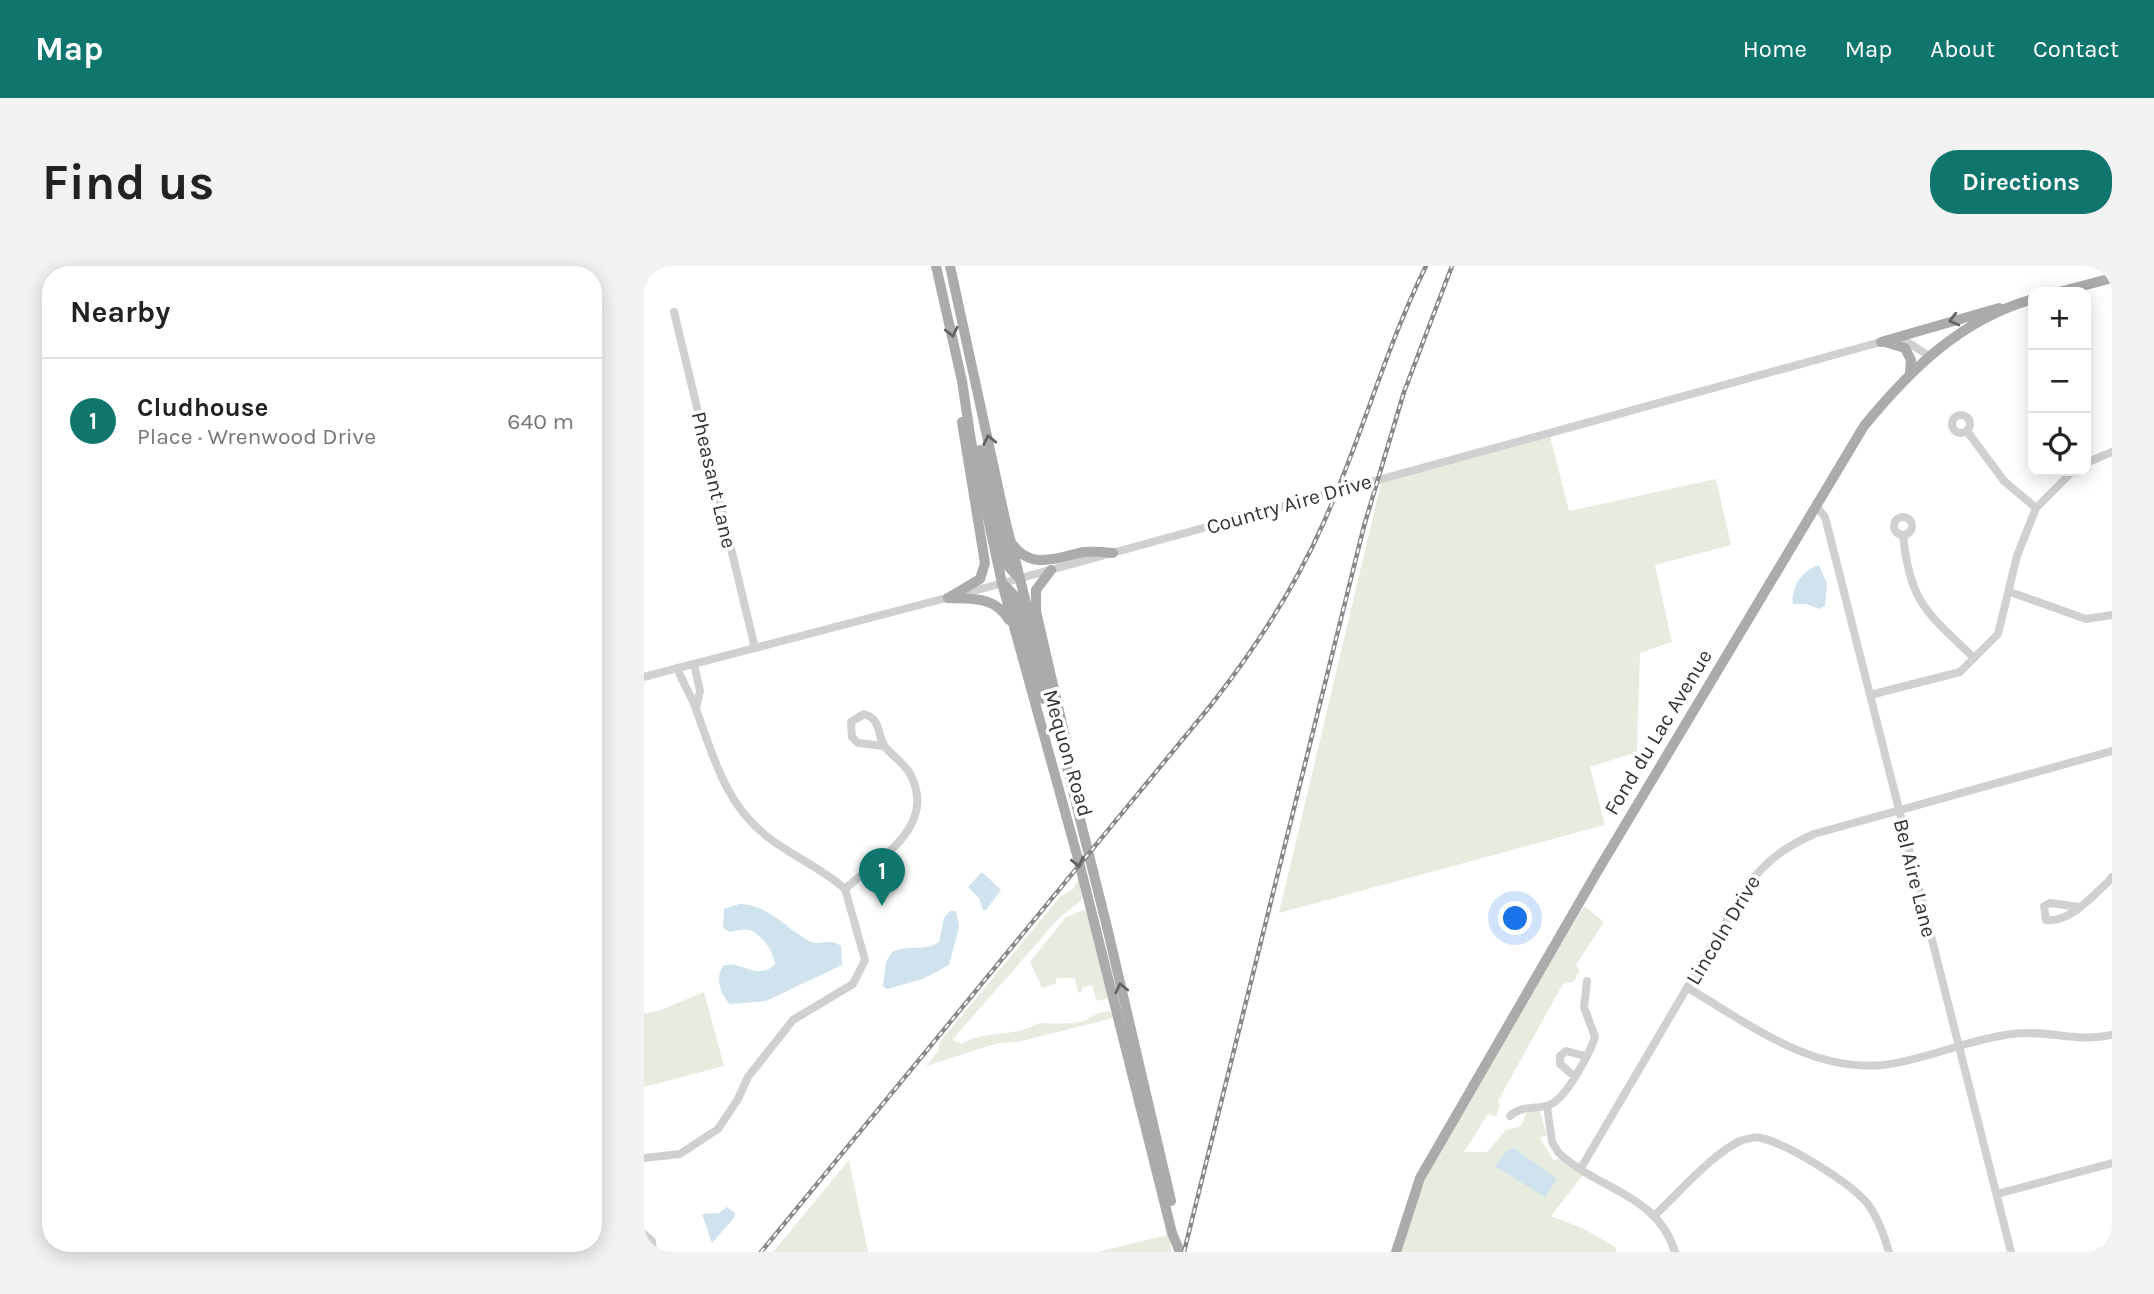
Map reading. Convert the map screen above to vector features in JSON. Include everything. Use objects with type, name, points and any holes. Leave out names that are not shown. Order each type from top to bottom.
[{"type":"main road","name":"Mequon Road","points":[[936,266],[1002,583],[1080,866],[1179,1249]]},
{"type":"main road","name":"Mequon Road","points":[[950,266],[1019,578],[1158,1143],[1179,1249]]},
{"type":"main road","points":[[2078,287],[2112,278]]},
{"type":"main road","name":"Fond du Lac Avenue","points":[[1396,1252],[1420,1178],[1597,872],[1864,426],[1910,372],[1929,356],[1980,322],[2028,301]]},
{"type":"main road","points":[[1881,342],[2020,303]]},
{"type":"main road","points":[[1881,342],[1905,348],[1911,360],[1910,372]]},
{"type":"main road","points":[[948,598],[980,579],[985,563],[964,443],[960,404],[963,387]]},
{"type":"main road","points":[[967,417],[977,439],[1007,565],[1019,578]]},
{"type":"main road","points":[[1011,543],[1021,555],[1044,562],[1088,551],[1112,553]]},
{"type":"main road","points":[[1051,570],[1040,582],[1035,598],[1064,729],[1068,770]]},
{"type":"main road","points":[[1002,583],[1014,595],[1033,672],[1061,745]]},
{"type":"main road","points":[[948,598],[993,603],[1005,612],[1013,626]]},
{"type":"street","name":"Pheasant Lane","points":[[674,312],[755,648]]},
{"type":"street","name":"Country Aire Drive","points":[[644,677],[948,598],[1881,342],[1906,341],[1929,356]]},
{"type":"street","points":[[1967,431],[2004,481],[2036,508]]},
{"type":"street","points":[[2091,461],[2112,452]]},
{"type":"street","points":[[1870,695],[1960,672],[1998,634],[2017,556],[2036,508],[2068,476]]},
{"type":"street","name":"Bel Aire Lane","points":[[1816,506],[1825,517],[2011,1252]]},
{"type":"street","points":[[1903,535],[1911,584],[1924,608],[1974,658]]},
{"type":"street","points":[[2010,593],[2085,619],[2112,615]]},
{"type":"street","points":[[694,664],[700,691],[696,708]]},
{"type":"street","points":[[644,1158],[680,1154],[718,1129],[738,1099],[748,1077],[793,1020],[853,984],[866,960],[845,889],[765,835],[740,810],[723,785],[696,708],[687,694],[677,668]]},
{"type":"street","points":[[845,889],[900,844],[911,829],[918,806],[908,771],[884,746],[878,724],[873,717],[864,714],[851,723],[852,737],[858,743],[884,746]]},
{"type":"street","name":"Lincoln Drive","points":[[1581,1168],[1748,886],[1765,862],[1785,847],[1814,834],[2112,751]]},
{"type":"street","points":[[2079,907],[2111,881]]},
{"type":"street","points":[[1510,1116],[1520,1109],[1547,1106],[1563,1095],[1574,1076],[1595,1037],[1583,1002],[1587,981]]},
{"type":"street","points":[[1688,988],[1785,1045],[1818,1059],[1850,1065],[1883,1065],[2034,1031],[2092,1040],[2112,1035]]},
{"type":"street","points":[[1574,1076],[1560,1064],[1560,1056],[1566,1051],[1585,1056]]},
{"type":"street","points":[[1547,1106],[1555,1147],[1581,1168],[1627,1193],[1654,1215],[1663,1225],[1675,1252]]},
{"type":"street","points":[[1654,1215],[1716,1159],[1740,1141],[1758,1137],[1791,1151],[1867,1203],[1883,1231],[1889,1252]]},
{"type":"street","points":[[1997,1194],[2112,1163]]},
{"type":"street","points":[[644,1234],[652,1241],[653,1252]]},
{"type":"shaded area","points":[[1550,436],[1569,511],[1716,479],[1731,545],[1655,565],[1672,642],[1640,653],[1637,752],[1590,767],[1605,825],[1279,913],[1381,483]]},
{"type":"shaded area","points":[[1079,878],[1082,900],[1060,917],[952,1040],[962,1044],[976,1038],[1017,1031],[1042,1023],[1082,1021],[1103,1012],[1111,1012],[1113,1018],[1018,1042],[998,1043],[926,1066],[939,1050],[939,1043],[1060,897],[1073,889]]},
{"type":"shaded area","points":[[1584,906],[1604,922],[1576,965],[1580,971],[1573,982],[1563,984],[1498,1101],[1500,1105],[1496,1117],[1488,1114],[1464,1152],[1487,1152],[1506,1130],[1521,1126],[1527,1112],[1540,1111],[1547,1135],[1540,1138],[1554,1161],[1559,1158],[1583,1175],[1551,1216],[1584,1229],[1615,1247],[1616,1252],[1401,1252],[1414,1207],[1430,1167]]},
{"type":"shaded area","points":[[1083,910],[1088,913],[1108,997],[1101,1001],[1096,999],[1092,985],[1082,987],[1082,991],[1078,993],[1075,978],[1057,978],[1055,984],[1042,988],[1030,962],[1065,918]]},
{"type":"shaded area","points":[[704,992],[724,1066],[644,1087],[644,1013],[658,1011]]},
{"type":"shaded area","points":[[849,1160],[868,1252],[773,1252]]},
{"type":"shaded area","points":[[1168,1235],[1172,1252],[1097,1252]]},
{"type":"water","points":[[1819,565],[1827,583],[1825,606],[1819,609],[1806,604],[1793,604],[1799,580]]},
{"type":"water","points":[[982,872],[1001,890],[986,910],[983,910],[979,898],[968,887]]},
{"type":"water","points":[[739,904],[768,912],[813,943],[837,943],[841,946],[842,965],[766,1001],[730,1004],[720,986],[719,976],[723,966],[736,965],[762,971],[775,964],[769,948],[757,934],[745,930],[730,932],[723,928],[724,909]]},
{"type":"water","points":[[950,911],[956,911],[959,927],[949,965],[923,979],[887,989],[883,986],[886,962],[892,952],[904,948],[927,947],[939,942],[944,918]]},
{"type":"water","points":[[1514,1148],[1557,1179],[1545,1197],[1495,1166],[1507,1151]]},
{"type":"water","points":[[727,1207],[735,1213],[734,1218],[712,1243],[702,1214],[719,1213]]},
{"type":"railway","points":[[761,1252],[1211,705],[1258,640],[1299,572],[1323,524],[1411,297],[1426,266]]},
{"type":"railway","points":[[1184,1252],[1364,526],[1404,392],[1452,266]]},
{"type":"place","name":"Cludhouse","points":[[882,906]]}]
